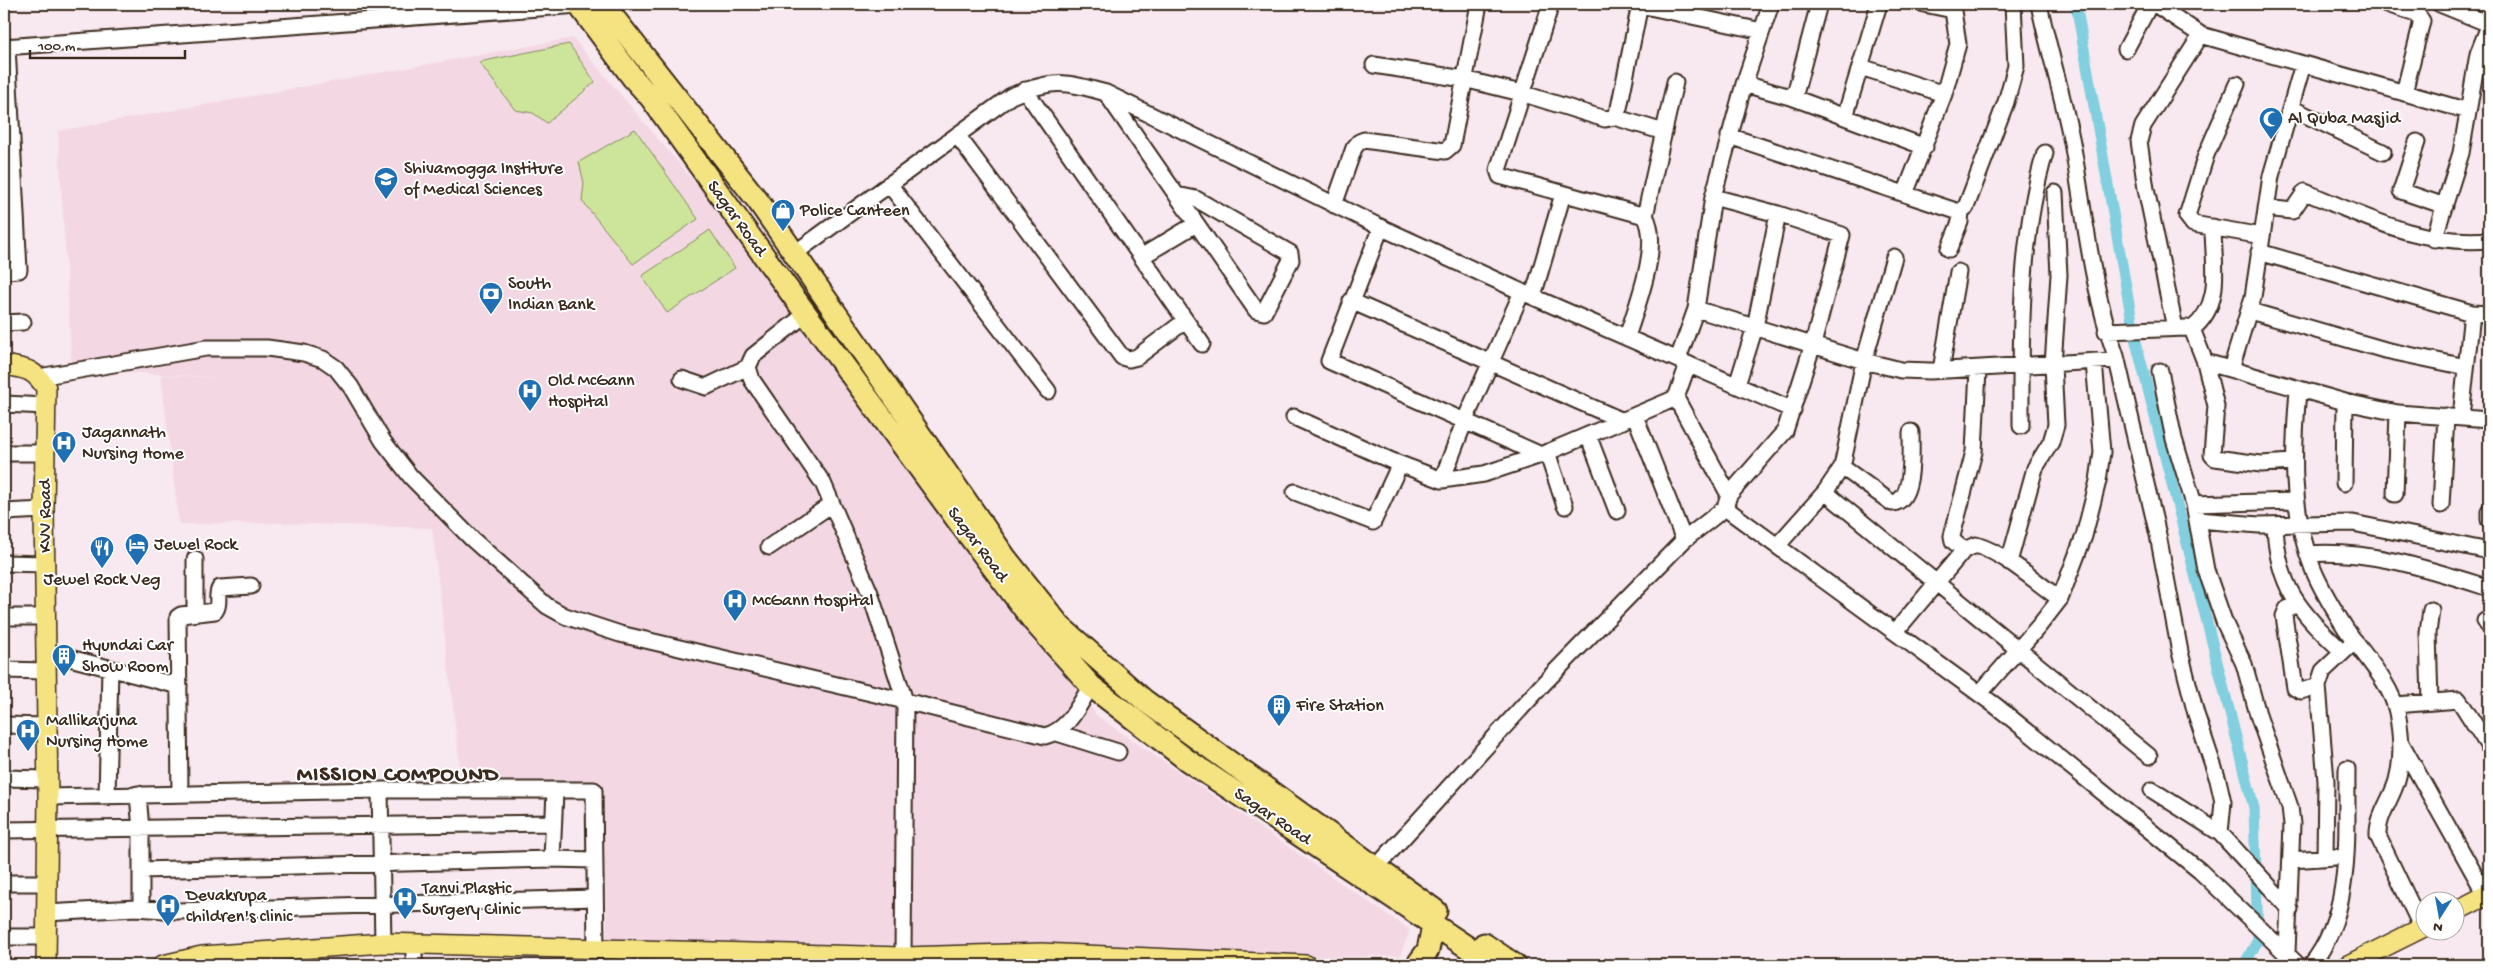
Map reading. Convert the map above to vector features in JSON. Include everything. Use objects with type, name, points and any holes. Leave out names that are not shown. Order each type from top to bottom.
[{"type":"highway","name":"Sagar Road","points":[[578,4],[633,78],[651,98],[745,231],[1034,622],[1091,686],[1187,760],[1516,965]]},
{"type":"highway","name":"Sagar Road","points":[[603,4],[758,200],[1005,557],[1060,626],[1145,701],[1370,874],[1432,926],[1494,965]]},
{"type":"highway","points":[[1417,965],[1428,950],[1432,926]]},
{"type":"main road","points":[[4,365],[29,369],[39,376]]},
{"type":"main road","name":"KVV Road","points":[[39,376],[46,388],[44,510],[47,788],[46,965]]},
{"type":"main road","points":[[2466,906],[2488,895]]},
{"type":"main road","points":[[2348,965],[2416,931]]},
{"type":"main road","points":[[163,965],[383,943],[596,950],[625,958],[807,960],[903,957],[1306,965]]},
{"type":"street","points":[[4,271],[19,270],[5,47],[578,4]]},
{"type":"street","points":[[1334,205],[1354,148],[1358,142],[1364,140],[1445,151],[1452,145],[1477,4]]},
{"type":"street","points":[[1551,4],[1521,93],[1498,173],[1500,176],[1645,216]]},
{"type":"street","points":[[1614,117],[1619,108],[1640,4],[1762,31]]},
{"type":"street","points":[[1771,4],[1744,84],[1713,197],[1696,309],[1676,398],[1727,502],[1777,546],[1858,607],[1896,631],[1980,693],[2200,871],[2298,965]]},
{"type":"street","points":[[1794,98],[1819,4]]},
{"type":"street","points":[[1845,117],[1879,4]]},
{"type":"street","points":[[1905,194],[1925,147],[1944,94],[1958,44],[1953,7],[1924,4]]},
{"type":"street","points":[[1949,249],[1958,228],[1962,211],[1966,207],[2006,102],[2016,66],[2013,4]]},
{"type":"street","points":[[2039,4],[2072,146],[2084,224],[2112,331],[2115,360],[2158,535],[2180,652],[2196,714],[2224,802],[2220,833]]},
{"type":"street","points":[[2126,49],[2150,4]]},
{"type":"street","points":[[2155,4],[2201,35],[2468,111]]},
{"type":"street","points":[[2386,4],[2416,13],[2422,21],[2404,93]]},
{"type":"street","points":[[2434,239],[2461,153],[2478,54],[2489,25],[2440,4]]},
{"type":"street","points":[[2175,328],[2138,141],[2143,126],[2201,35]]},
{"type":"street","points":[[2231,369],[2250,311],[2271,176],[2304,64]]},
{"type":"street","points":[[1374,65],[1464,78],[1521,93],[1605,119],[1614,117],[1664,132]]},
{"type":"street","points":[[1861,67],[1944,94]]},
{"type":"street","points":[[794,253],[1011,96],[1038,85],[1067,82],[1106,92],[1381,227],[1528,294],[1793,410]]},
{"type":"street","points":[[1627,337],[1650,251],[1651,230],[1645,216],[1674,82]]},
{"type":"street","points":[[1744,84],[1794,98],[1925,147]]},
{"type":"street","points":[[2237,84],[2206,155],[2187,216],[2193,224],[2262,236]]},
{"type":"street","points":[[1025,90],[1202,344]]},
{"type":"street","points":[[1106,92],[1256,310],[1264,312],[1291,260],[1290,253],[1196,199],[1177,195]]},
{"type":"street","points":[[2291,108],[2382,152]]},
{"type":"street","points":[[957,135],[1122,357],[1129,359],[1136,357],[1185,320]]},
{"type":"street","points":[[1729,136],[1962,211]]},
{"type":"street","points":[[2417,142],[2401,191],[2445,206]]},
{"type":"street","points":[[2021,426],[2020,330],[2025,273],[2035,196],[2045,153]]},
{"type":"street","points":[[889,184],[1048,392]]},
{"type":"street","points":[[2266,208],[2292,212],[2305,192],[2394,228],[2434,239],[2453,242],[2489,240]]},
{"type":"street","points":[[2009,562],[2035,468],[2054,434],[2053,365],[2059,275],[2055,193]]},
{"type":"street","points":[[1442,480],[1465,420],[1490,364],[1528,294],[1563,194]]},
{"type":"street","points":[[1370,874],[1545,682],[1684,540],[1727,502],[1785,431],[1813,344],[1843,238],[1839,232],[1713,197]]},
{"type":"street","points":[[1737,385],[1755,327],[1778,214]]},
{"type":"street","points":[[1141,257],[1196,224]]},
{"type":"street","points":[[1381,227],[1328,361],[1544,454],[1565,506]]},
{"type":"street","points":[[2112,331],[2175,328],[2192,330],[2204,320],[2212,300],[2215,281],[2213,228]]},
{"type":"street","points":[[2259,252],[2472,314],[2489,314]]},
{"type":"street","points":[[1777,546],[1825,492],[1842,468],[1864,361],[1894,257]]},
{"type":"street","points":[[1941,370],[1958,272]]},
{"type":"street","points":[[1351,302],[1490,364],[1629,418],[1684,540]]},
{"type":"street","points":[[1696,309],[1864,361],[1901,370],[2053,365],[2115,360]]},
{"type":"street","points":[[2250,311],[2385,350],[2466,367]]},
{"type":"street","points":[[682,379],[706,387],[748,367],[753,356],[807,313]]},
{"type":"street","points":[[2441,506],[2454,417],[2466,367],[2472,314]]},
{"type":"street","points":[[4,323],[23,322]]},
{"type":"street","points":[[2192,330],[2205,362],[2216,406],[2211,452],[2214,457],[2261,464],[2293,462]]},
{"type":"street","points":[[39,376],[206,348],[267,348],[304,353],[324,359],[336,368],[351,387],[383,441],[411,477],[472,539],[547,606],[566,616],[620,634],[1045,736],[1057,733],[1067,724],[1091,686]]},
{"type":"street","points":[[1980,693],[2060,599],[2084,536],[2098,481],[2102,452],[2094,362]]},
{"type":"street","points":[[2205,362],[2298,390],[2398,413],[2489,420]]},
{"type":"street","points":[[748,367],[752,380],[823,483],[870,593],[905,701],[903,957]]},
{"type":"street","points":[[1964,550],[1953,541],[1952,536],[1974,452],[1978,368]]},
{"type":"street","points":[[2160,371],[2174,439],[2198,520],[2206,570],[2225,624],[2244,664],[2259,718],[2290,807],[2292,824],[2287,953]]},
{"type":"street","points":[[2298,390],[2293,462],[2296,501],[2301,524],[2314,570],[2355,641],[2388,689],[2395,705],[2400,742],[2397,780],[2379,822],[2378,836],[2416,911]]},
{"type":"street","points":[[1294,418],[1442,480],[1484,474],[1544,454],[1676,398]]},
{"type":"street","points":[[2344,484],[2345,402]]},
{"type":"street","points":[[4,404],[46,406]]},
{"type":"street","points":[[2395,494],[2398,413]]},
{"type":"street","points":[[1842,468],[1892,503],[1899,502],[1904,496],[1910,476],[1911,432]]},
{"type":"street","points":[[1588,435],[1618,511]]},
{"type":"street","points":[[4,453],[46,453]]},
{"type":"street","points":[[1295,492],[1373,522],[1400,464]]},
{"type":"street","points":[[1825,492],[2149,756]]},
{"type":"street","points":[[2194,504],[2296,501]]},
{"type":"street","points":[[769,547],[832,504]]},
{"type":"street","points":[[4,512],[44,510]]},
{"type":"street","points":[[2489,511],[2489,520]]},
{"type":"street","points":[[2198,520],[2275,525],[2353,523],[2489,551]]},
{"type":"street","points":[[2275,525],[2276,551],[2284,580],[2310,621],[2344,652]]},
{"type":"street","points":[[1896,631],[1964,550],[1976,545],[2009,562],[2060,599]]},
{"type":"street","points":[[2308,554],[2333,553],[2376,558],[2489,588]]},
{"type":"street","points":[[195,559],[195,613]]},
{"type":"street","points":[[4,563],[46,564]]},
{"type":"street","points":[[180,794],[178,620],[180,614],[217,609],[218,591],[220,588],[251,586]]},
{"type":"street","points":[[2298,604],[2287,609],[2284,616],[2295,688],[2301,691],[2318,686]]},
{"type":"street","points":[[2430,702],[2428,633],[2431,610]]},
{"type":"street","points":[[4,617],[46,617]]},
{"type":"street","points":[[2325,858],[2326,781],[2318,686],[2323,671],[2355,641]]},
{"type":"street","points":[[46,652],[180,686]]},
{"type":"street","points":[[107,797],[110,668]]},
{"type":"street","points":[[4,670],[46,671]]},
{"type":"street","points":[[2395,705],[2453,699],[2462,702],[2489,748]]},
{"type":"street","points":[[4,725],[46,726]]},
{"type":"street","points":[[1057,733],[1118,752]]},
{"type":"street","points":[[2400,742],[2488,895]]},
{"type":"street","points":[[2311,965],[2320,954],[2329,936],[2343,888],[2346,857],[2347,769]]},
{"type":"street","points":[[4,778],[47,788],[107,797],[138,794],[380,790],[594,790],[596,950]]},
{"type":"street","points":[[380,790],[383,943]]},
{"type":"street","points":[[2152,790],[2220,833],[2290,909]]},
{"type":"street","points":[[552,859],[555,791]]},
{"type":"street","points":[[138,794],[141,830],[142,908]]},
{"type":"street","points":[[4,830],[553,824]]},
{"type":"street","points":[[2291,860],[2346,857]]},
{"type":"street","points":[[141,870],[552,859],[595,860]]},
{"type":"street","points":[[4,883],[46,883]]},
{"type":"street","points":[[46,913],[142,908],[178,911],[594,898]]},
{"type":"street","points":[[4,936],[46,937]]},
{"type":"street","points":[[414,944],[414,965]]},
{"type":"shaded area","name":"McGann Hospital","points":[[573,38],[767,268],[1097,716],[1410,930],[1400,956],[1295,957],[913,945],[607,939],[603,785],[462,785],[432,528],[279,523],[179,524],[161,375],[226,378],[72,369],[58,131]]},
{"type":"green space","points":[[569,44],[595,82],[547,123],[533,113],[515,110],[479,62]]},
{"type":"green space","points":[[635,129],[698,219],[633,264],[582,201],[584,183],[579,162]]},
{"type":"green space","points":[[710,230],[735,268],[667,313],[642,276]]},
{"type":"waterway","points":[[2076,4],[2135,338],[2254,808],[2258,940],[2244,965]]},
{"type":"place","name":"Al Quba Masjid","points":[[2271,140]]},
{"type":"place","name":"Shivamogga Institure of Medical Sciences","points":[[386,200]]},
{"type":"place","name":"Police Canteen","points":[[783,232]]},
{"type":"place","name":"South Indian Bank","points":[[491,315]]},
{"type":"place","name":"Old McGann Hospital","points":[[530,412]]},
{"type":"place","name":"Jagannath Nursing Home","points":[[64,464]]},
{"type":"place","name":"Jewel Rock","points":[[137,566]]},
{"type":"place","name":"Jewel Rock Veg","points":[[102,569]]},
{"type":"place","name":"McGann Hospital","points":[[735,622]]},
{"type":"place","name":"Hyundai Car Show Room","points":[[64,677]]},
{"type":"place","name":"Fire Station","points":[[1279,727]]},
{"type":"place","name":"Mallikarjuna Nursing Home","points":[[28,752]]},
{"type":"place","name":"Tanvi Plastic Surgery Clinic","points":[[405,920]]},
{"type":"place","name":"Devakrupa children's clinic","points":[[168,927]]},
{"type":"district","name":"MISSION COMPOUND","points":[[398,776]]}]
